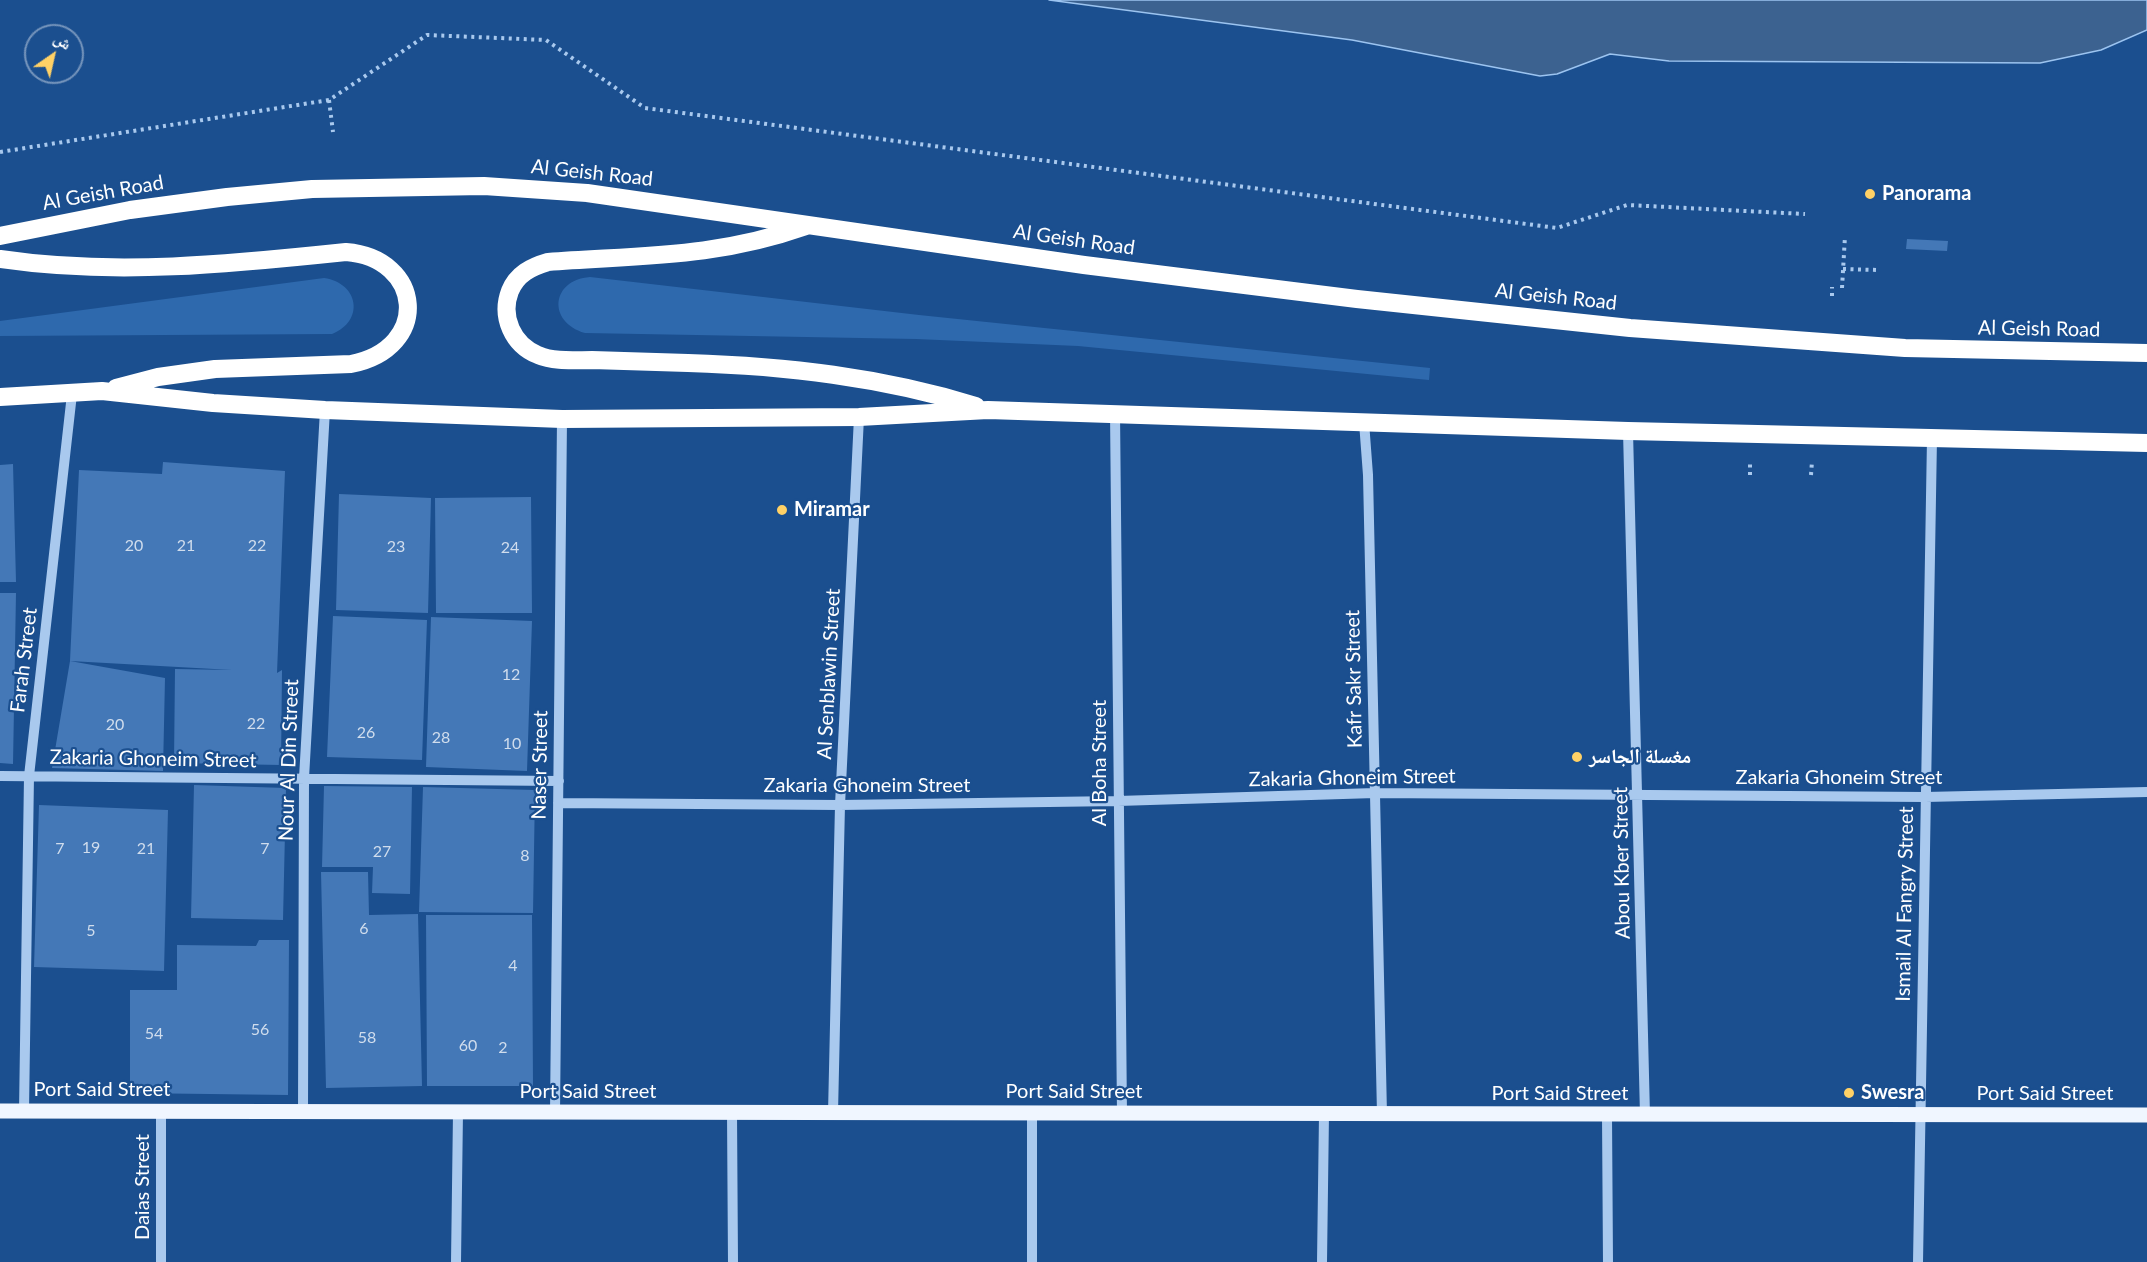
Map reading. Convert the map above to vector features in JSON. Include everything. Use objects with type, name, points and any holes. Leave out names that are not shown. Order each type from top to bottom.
[{"type":"highway","name":"Al Geish Road","points":[[0,236],[130,210],[312,189],[484,186],[587,193],[1084,265],[1357,299],[1630,328],[1905,348],[2147,353]]},
{"type":"highway","points":[[811,225],[766,240],[701,253],[548,262],[534,266],[522,274],[510,291],[506,313],[509,327],[526,349],[553,359],[690,363],[814,371],[931,392],[988,410]]},
{"type":"highway","points":[[0,259],[79,266],[150,267],[220,264],[346,252],[369,256],[389,267],[399,280],[405,294],[407,309],[405,327],[397,342],[384,354],[367,361],[351,364],[214,369],[158,377],[102,391],[0,397]]},
{"type":"highway","points":[[102,391],[213,403],[326,410],[562,419],[859,417],[988,410],[1115,412],[1628,431],[2147,443]]},
{"type":"main road","name":"Port Said Street","points":[[0,1111],[2147,1115]]},
{"type":"street","name":"Farah Street","points":[[24,1111],[29,776],[72,394]]},
{"type":"street","name":"Nour Al Din Street","points":[[303,1112],[304,778],[326,410]]},
{"type":"street","name":"Al Boha Street","points":[[1115,412],[1122,1113]]},
{"type":"street","name":"Al Senblawin Street","points":[[833,1113],[840,805],[859,417]]},
{"type":"street","name":"Naser Street","points":[[555,1112],[562,419]]},
{"type":"street","name":"Kafr Sakr Street","points":[[1364,422],[1368,475],[1382,1114]]},
{"type":"street","name":"Abou Kber Street","points":[[1628,431],[1639,795],[1645,1114]]},
{"type":"street","name":"Ismail Al Fangry Street","points":[[1918,1262],[1932,438]]},
{"type":"street","name":"Zakaria Ghoneim Street","points":[[0,776],[559,781]]},
{"type":"street","name":"Zakaria Ghoneim Street","points":[[558,803],[840,805],[1118,801],[1375,793],[1925,797],[2147,792]]},
{"type":"street","name":"Daias Street","points":[[161,1112],[161,1262]]},
{"type":"street","points":[[456,1262],[458,1113]]},
{"type":"street","points":[[732,1113],[734,1262]]},
{"type":"street","points":[[1032,1113],[1032,1262]]},
{"type":"street","points":[[1322,1262],[1324,1114]]},
{"type":"street","points":[[1606,1115],[1608,1262]]},
{"type":"path","points":[[0,152],[329,100],[427,35],[546,40],[645,108],[1557,228],[1627,205],[1805,214]]},
{"type":"path","points":[[329,100],[333,132]]},
{"type":"path","points":[[1842,288],[1845,236]]},
{"type":"path","points":[[1843,268],[1878,270]]},
{"type":"path","points":[[1832,287],[1832,296]]},
{"type":"path","points":[[1750,455],[1750,475]]},
{"type":"shaded area","points":[[1049,0],[2147,0],[2147,30],[2101,50],[2040,63],[1669,61],[1610,54],[1557,74],[1540,76],[1352,40]]},
{"type":"shaded area","points":[[590,277],[919,315],[1430,368],[1429,380],[1078,346],[916,339],[585,333],[573,328],[564,320],[559,302],[561,293],[567,285]]},
{"type":"shaded area","points":[[324,278],[336,281],[345,287],[354,303],[350,320],[343,328],[332,334],[0,336],[0,321]]},
{"type":"building","points":[[1907,239],[1948,241],[1947,251],[1906,249]]},
{"type":"building","points":[[163,462],[285,471],[277,673],[282,670],[281,765],[174,763],[175,669],[232,670],[70,661],[79,470],[162,474]]},
{"type":"building","points":[[13,464],[16,582],[0,582],[0,465]]},
{"type":"building","points":[[339,494],[431,498],[428,613],[336,610]]},
{"type":"building","points":[[531,497],[532,613],[436,613],[435,498]]},
{"type":"building","points":[[0,593],[16,593],[13,764],[0,763]]},
{"type":"building","points":[[333,616],[427,620],[422,760],[327,757]]},
{"type":"building","points":[[431,617],[532,621],[527,771],[426,767]]},
{"type":"building","points":[[70,661],[165,678],[163,771],[52,768]]},
{"type":"building","points":[[194,785],[286,788],[283,920],[191,918]]},
{"type":"building","points":[[324,786],[412,787],[410,894],[372,893],[373,867],[322,867]]},
{"type":"building","points":[[423,787],[535,790],[533,913],[419,912]]},
{"type":"building","points":[[39,805],[168,810],[164,971],[34,967]]},
{"type":"building","points":[[321,872],[368,872],[369,915],[418,914],[422,1086],[326,1088]]},
{"type":"building","points":[[426,915],[532,915],[533,1086],[427,1086]]},
{"type":"building","points":[[259,940],[289,940],[288,1095],[130,1093],[130,990],[177,990],[177,945],[256,946]]},
{"type":"place","name":"Panorama","points":[[1870,194]]},
{"type":"place","name":"Miramar","points":[[782,510]]},
{"type":"place","name":"مغسلة الجاسر","points":[[1577,757]]},
{"type":"place","name":"Swesra","points":[[1849,1093]]}]
